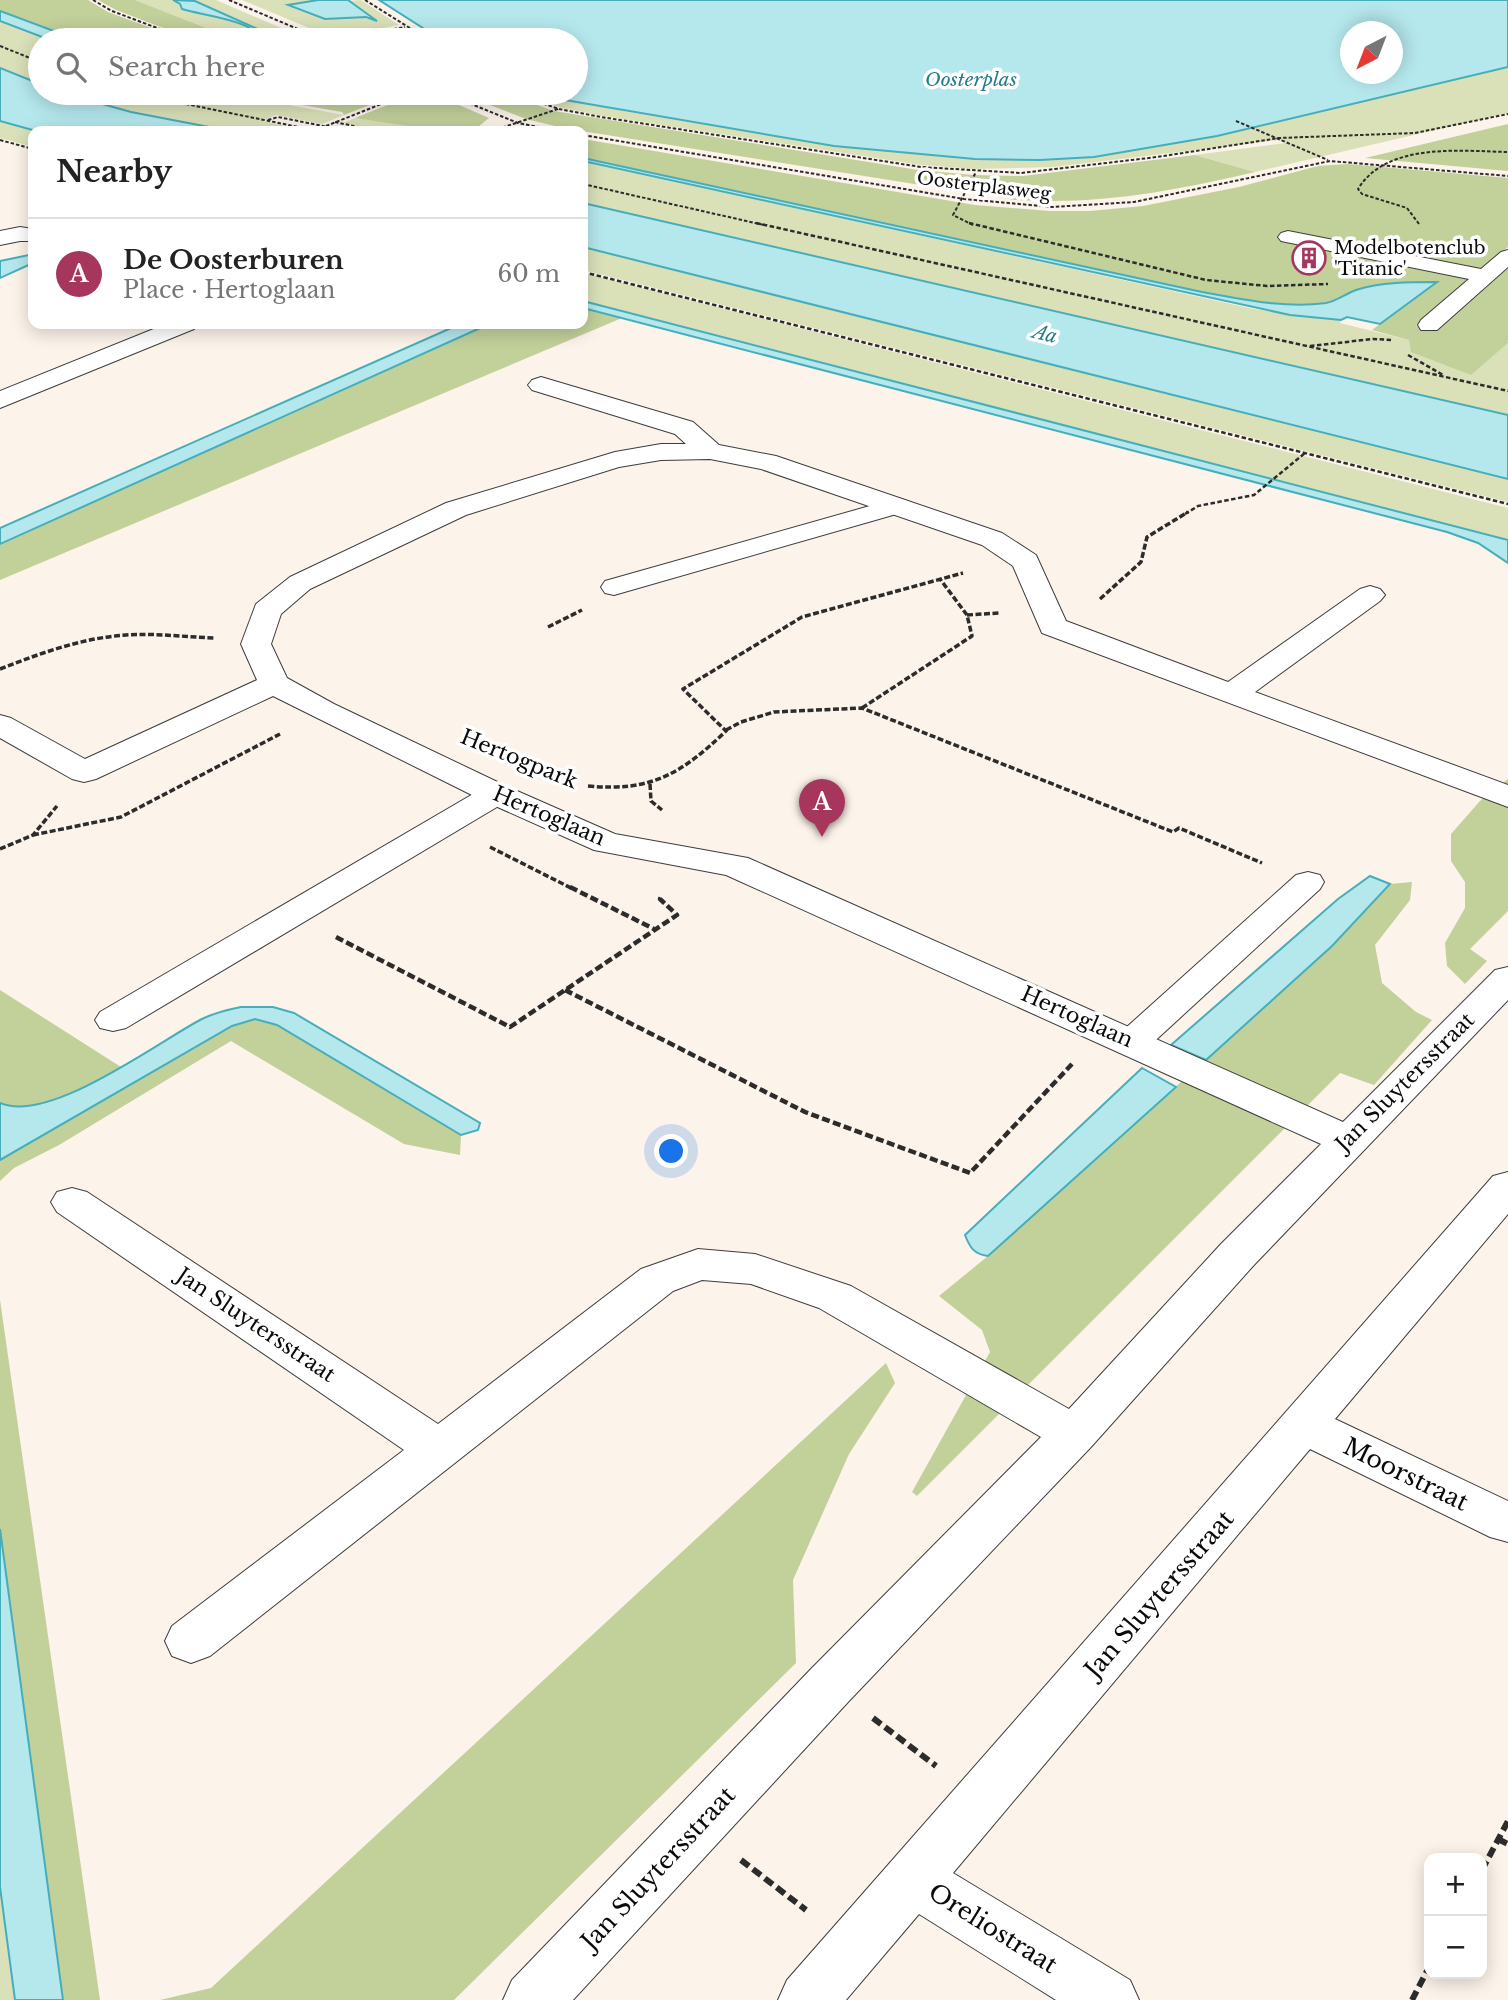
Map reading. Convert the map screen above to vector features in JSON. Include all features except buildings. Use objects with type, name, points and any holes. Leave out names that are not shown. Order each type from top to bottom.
[{"type":"street","points":[[0,238],[28,235]]},
{"type":"street","points":[[0,400],[174,329]]},
{"type":"street","points":[[541,385],[684,428],[710,451]]},
{"type":"street","points":[[0,725],[84,772],[274,684],[256,644],[257,639],[267,610],[300,583],[456,509],[615,460],[660,452],[710,451],[767,462],[992,539],[1026,561],[1053,627],[1508,797]]},
{"type":"street","points":[[1233,693],[1370,595]]},
{"type":"street","name":"Hertoglaan","points":[[274,684],[323,711],[496,794],[606,843],[735,866],[760,876],[1347,1140]]},
{"type":"street","name":"Jan Sluytersstraat","points":[[533,2000],[830,1685],[1074,1434],[1237,1255],[1508,978]]},
{"type":"street","name":"Jan Sluytersstraat","points":[[808,2000],[1508,1186]]},
{"type":"street","name":"Jan Sluytersstraat","points":[[72,1202],[439,1449]]},
{"type":"street","points":[[191,1641],[657,1280],[698,1264],[755,1269],[835,1297],[1074,1434]]},
{"type":"street","name":"Moorstraat","points":[[1305,1425],[1508,1523]]},
{"type":"street","name":"Oreliostraat","points":[[913,1879],[1109,2000]]},
{"type":"lane","points":[[1288,237],[1484,276]]},
{"type":"lane","points":[[1429,325],[1508,256]]},
{"type":"lane","points":[[614,587],[898,506]]},
{"type":"lane","points":[[113,1020],[496,794]]},
{"type":"lane","points":[[1119,1036],[1308,882]]},
{"type":"path","points":[[93,0],[112,11],[157,28]]},
{"type":"path","points":[[229,0],[296,28]]},
{"type":"path","points":[[365,0],[406,27]]},
{"type":"path","points":[[400,28],[406,27]]},
{"type":"path","points":[[0,47],[28,58]]},
{"type":"path","points":[[191,105],[294,126]]},
{"type":"path","points":[[294,126],[267,120],[278,117],[325,126],[378,105]]},
{"type":"path","points":[[474,105],[518,123],[533,126]]},
{"type":"path","points":[[547,105],[920,167],[975,172],[1058,170],[1279,138],[1415,133],[1508,114]]},
{"type":"path","points":[[508,126],[559,109]]},
{"type":"path","points":[[1236,121],[1330,161]]},
{"type":"path","points":[[334,122],[350,126]]},
{"type":"path","points":[[302,126],[310,123]]},
{"type":"path","name":"Oosterplasweg","points":[[588,136],[964,199],[1052,207],[1134,202],[1330,161],[1508,176]]},
{"type":"path","points":[[0,140],[28,148]]},
{"type":"path","points":[[975,172],[964,199],[953,215],[968,224],[1034,237],[1206,281],[1274,288],[1329,284],[1372,274],[1406,260],[1426,233],[1407,208],[1362,194],[1358,189],[1361,180],[1383,165],[1397,158],[1423,153],[1508,152]]},
{"type":"path","points":[[588,185],[1508,391]]},
{"type":"path","points":[[588,273],[1508,504]]},
{"type":"path","points":[[1302,346],[1373,339],[1394,340],[1415,334],[1429,325]]},
{"type":"path","points":[[967,615],[1079,608],[1105,597],[1141,562],[1147,537],[1198,506],[1254,495],[1306,452]]},
{"type":"path","points":[[726,731],[683,689],[802,617],[974,570]]},
{"type":"path","points":[[862,708],[972,636],[967,615],[940,579]]},
{"type":"path","points":[[0,669],[83,641],[119,636],[257,639]]},
{"type":"path","name":"Hertogpark","points":[[582,786],[609,789],[650,784],[685,769],[726,731],[766,713],[816,708],[862,708]]},
{"type":"path","points":[[862,708],[1173,832],[1179,828],[1308,882]]},
{"type":"path","points":[[0,849],[33,835],[121,817],[323,711]]},
{"type":"path","points":[[33,835],[84,772]]},
{"type":"path","points":[[292,915],[510,1027],[677,915],[660,899],[691,837],[651,801],[650,784]]},
{"type":"path","points":[[444,825],[655,929]]},
{"type":"path","points":[[565,990],[805,1112],[970,1173],[1119,1036]]},
{"type":"path","points":[[830,1685],[982,1800]]},
{"type":"path","points":[[1487,1861],[1508,1821]]},
{"type":"path","points":[[697,1827],[854,1947]]},
{"type":"path","points":[[1499,1839],[1508,1844]]},
{"type":"path","points":[[1412,2000],[1424,1977]]},
{"type":"green space","points":[[0,0],[88,0],[108,12],[151,28],[46,28],[0,11]]},
{"type":"green space","points":[[98,0],[135,0],[206,28],[163,28],[116,10]]},
{"type":"green space","points":[[135,0],[216,0],[281,28],[206,28]]},
{"type":"green space","points":[[242,0],[318,0],[290,5],[374,20],[348,1],[361,0],[399,25],[384,28],[309,28]]},
{"type":"green space","points":[[0,21],[28,32],[28,79],[0,68]]},
{"type":"green space","points":[[1508,67],[1508,113],[1255,172],[1195,155],[1286,143],[1278,140],[1054,167],[975,169],[921,165],[603,116],[553,105],[588,103],[835,146],[975,159],[1094,157],[1217,136]]},
{"type":"green space","points":[[105,105],[289,105],[344,115],[322,124],[276,115],[262,121],[286,126],[201,126]]},
{"type":"green space","points":[[302,105],[370,105],[344,115],[342,112]]},
{"type":"green space","points":[[387,105],[459,105],[489,118],[479,126],[408,126],[355,118]]},
{"type":"green space","points":[[490,105],[537,105],[554,111],[918,170],[974,175],[1023,176],[1195,155],[1255,172],[1136,195],[1077,200],[1015,200],[588,132],[588,126],[555,126],[526,119]]},
{"type":"green space","points":[[355,118],[408,126],[358,126],[343,123]]},
{"type":"green space","points":[[0,121],[28,129],[28,146],[0,138]]},
{"type":"green space","points":[[1508,124],[1508,171],[1365,158]]},
{"type":"green space","points":[[588,140],[975,205],[1050,211],[1090,211],[1143,206],[1239,187],[1318,166],[1348,164],[1508,178],[1508,247],[1416,326],[1432,330],[1508,264],[1508,343],[1471,375],[1411,352],[1409,340],[1372,330],[1435,283],[1354,291],[1327,303],[1305,305],[1259,302],[588,159]]},
{"type":"green space","points":[[588,162],[1254,309],[1341,320],[1340,323],[1409,340],[1470,375],[1508,343],[1508,415],[588,204]]},
{"type":"green space","points":[[588,248],[1508,479],[1508,502],[588,271]]},
{"type":"green space","points":[[588,274],[1508,508],[1508,540],[588,302]]},
{"type":"green space","points":[[588,309],[622,318],[0,580],[0,544],[478,329],[588,329]]},
{"type":"green space","points":[[1508,779],[1508,911],[1470,949],[1487,961],[1465,984],[1447,966],[1445,943],[1465,908],[1465,882],[1451,861],[1451,834],[1480,801]]},
{"type":"green space","points":[[1412,882],[1410,900],[1375,945],[1382,983],[1416,1012],[1432,1020],[1374,1085],[1340,1073],[917,1496],[912,1492],[990,1352],[982,1330],[939,1296],[988,1256],[1332,946],[1390,884]]},
{"type":"green space","points":[[0,990],[121,1067],[78,1091],[46,1104],[15,1107],[0,1103]]},
{"type":"green space","points":[[255,1019],[277,1025],[461,1135],[460,1155],[404,1144],[231,1041],[59,1145],[14,1168],[0,1181],[0,1160],[232,1026]]},
{"type":"green space","points":[[0,1300],[100,2000],[63,2000],[0,1529]]},
{"type":"green space","points":[[886,1363],[895,1383],[849,1454],[793,1580],[796,1663],[454,2000],[160,2000],[211,1988]]},
{"type":"green space","points":[[0,1887],[15,2000],[0,2000]]},
{"type":"water","points":[[173,0],[195,1],[255,28],[182,9],[180,4]]},
{"type":"water","points":[[318,0],[348,0],[377,21],[366,17],[325,19],[288,5]]},
{"type":"water","name":"Oosterplas","points":[[379,0],[1508,0],[1508,67],[1217,136],[1094,157],[975,159],[834,146],[588,104],[588,28],[423,28]]},
{"type":"water","points":[[0,11],[46,28],[28,28],[28,32],[0,21]]},
{"type":"water","points":[[0,68],[28,79],[28,105],[106,105],[204,126],[28,126],[28,129],[0,121]]},
{"type":"water","points":[[588,159],[1248,300],[1311,305],[1330,302],[1375,285],[1437,282],[1380,324],[1347,317],[1341,320],[1290,315],[588,162]]},
{"type":"water","name":"Aa","points":[[588,204],[1508,415],[1508,479],[588,248]]},
{"type":"water","points":[[28,255],[28,265],[0,278],[0,261]]},
{"type":"water","points":[[588,302],[1508,540],[1508,563],[1478,543],[1447,532],[588,309]]},
{"type":"water","points":[[449,329],[478,329],[0,544],[0,528]]},
{"type":"water","points":[[1370,876],[1390,884],[1332,946],[1206,1060],[1171,1045],[1338,899]]},
{"type":"water","points":[[241,1007],[273,1007],[294,1013],[480,1123],[478,1130],[461,1135],[277,1025],[255,1019],[232,1026],[0,1160],[0,1103],[21,1106],[46,1102],[73,1092],[102,1078],[200,1020]]},
{"type":"water","points":[[1142,1068],[1176,1087],[988,1256],[973,1250],[965,1235]]},
{"type":"water","points":[[0,1529],[63,2000],[15,2000],[0,1887]]},
{"type":"place","name":"Modelbotenclub 'Titanic'","points":[[1309,258]]},
{"type":"place","name":"De Oosterburen","points":[[822,837]]}]
